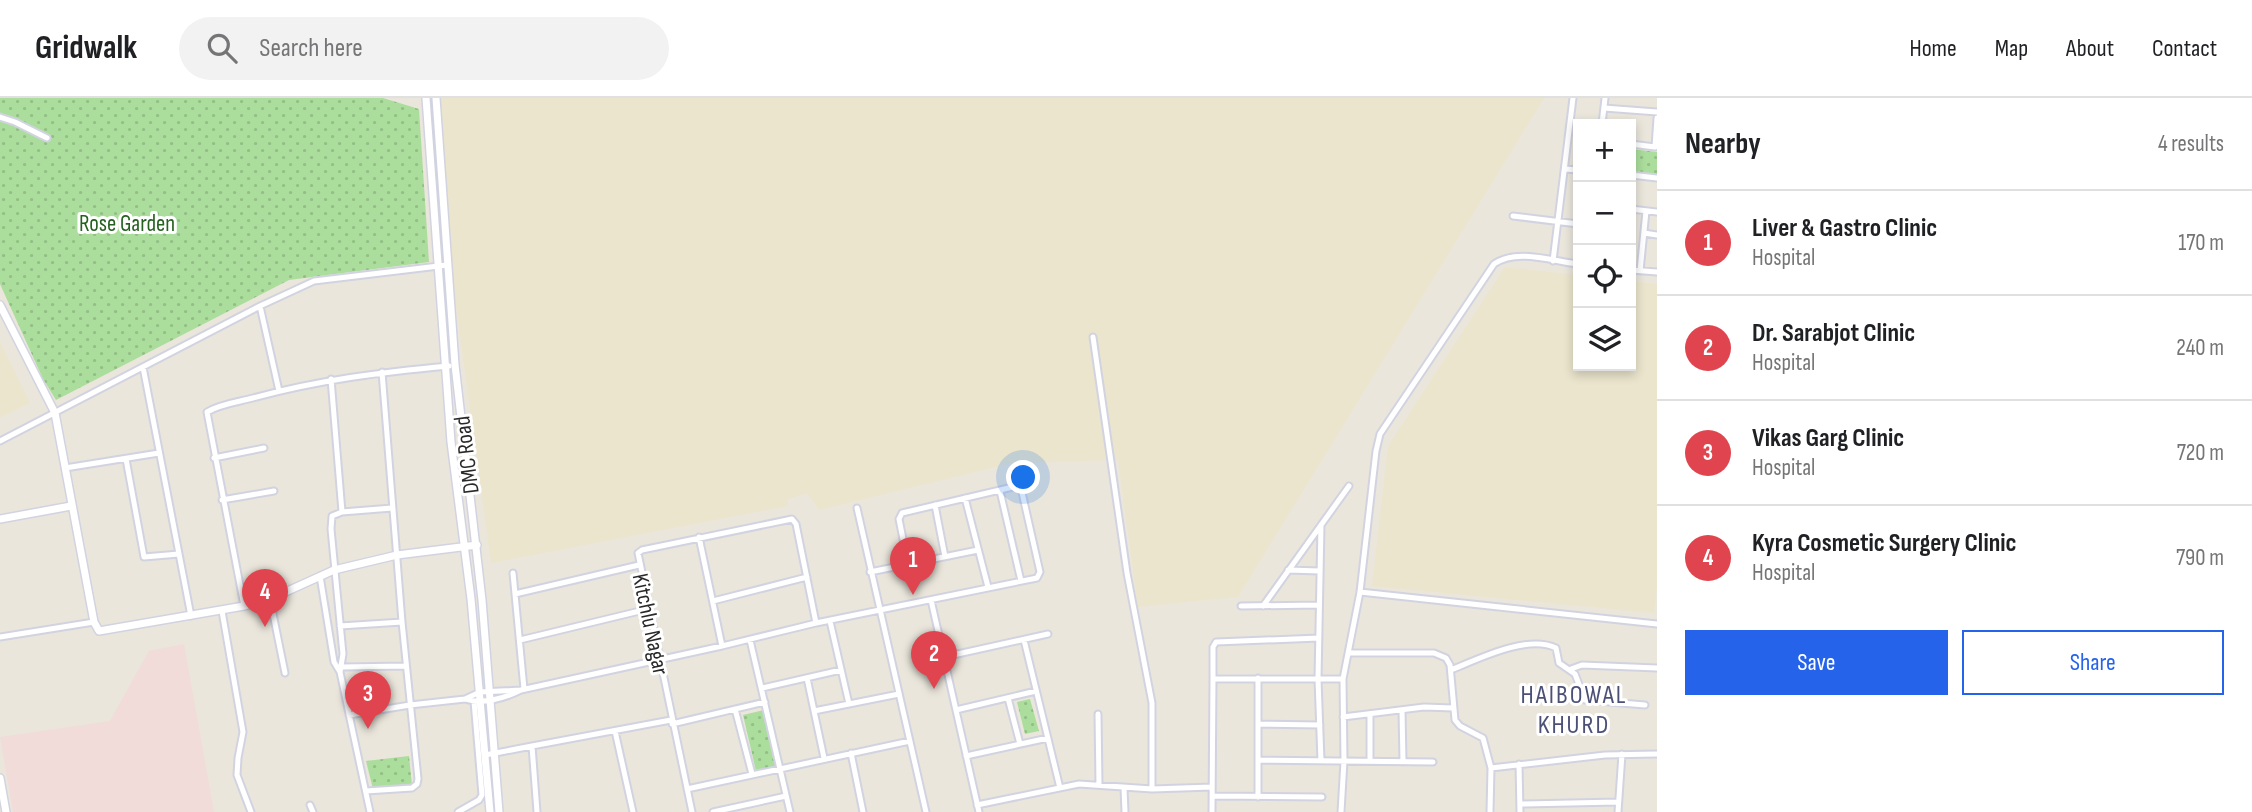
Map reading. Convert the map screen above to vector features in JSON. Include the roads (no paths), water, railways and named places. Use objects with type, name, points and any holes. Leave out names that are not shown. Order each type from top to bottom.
[{"type":"street","points":[[426,98],[451,442],[464,547],[477,697],[482,795],[479,800],[458,812]]},
{"type":"street","name":"DMC Road","points":[[436,98],[455,365],[477,545],[492,699],[499,812]]},
{"type":"street","points":[[1553,261],[1573,98]]},
{"type":"street","points":[[1603,119],[1605,98]]},
{"type":"street","points":[[1604,108],[1657,112]]},
{"type":"street","points":[[0,117],[47,138]]},
{"type":"street","points":[[1636,145],[1656,147],[1657,118]]},
{"type":"street","points":[[1569,138],[1573,138]]},
{"type":"street","points":[[1565,169],[1573,170]]},
{"type":"street","points":[[1636,176],[1657,178]]},
{"type":"street","points":[[1636,210],[1657,212]]},
{"type":"street","points":[[1640,271],[1646,211]]},
{"type":"street","points":[[1513,216],[1573,223]]},
{"type":"street","points":[[1644,233],[1657,235]]},
{"type":"street","points":[[1341,812],[1344,761],[1343,679],[1360,592],[1380,434],[1494,264],[1503,258],[1516,256],[1573,263]]},
{"type":"street","points":[[0,440],[314,281],[447,265]]},
{"type":"street","points":[[1636,271],[1657,272]]},
{"type":"street","points":[[0,305],[54,413],[96,628],[103,631],[222,611],[270,598],[334,570],[397,555],[477,545]]},
{"type":"street","points":[[260,306],[279,391]]},
{"type":"street","points":[[1093,337],[1127,573],[1150,688],[1152,789]]},
{"type":"street","points":[[244,606],[207,412],[331,379],[455,365]]},
{"type":"street","points":[[143,366],[191,616]]},
{"type":"street","points":[[366,791],[412,788],[417,784],[382,372]]},
{"type":"street","points":[[331,379],[342,512]]},
{"type":"street","points":[[214,457],[264,448]]},
{"type":"street","points":[[65,468],[159,453]]},
{"type":"street","points":[[126,459],[144,557],[179,554]]},
{"type":"street","points":[[349,715],[477,697],[492,699],[522,689],[750,640],[816,623],[1037,578],[1040,572],[1021,488],[1017,486],[904,512],[899,516],[908,564]]},
{"type":"street","points":[[1263,606],[1349,486]]},
{"type":"street","points":[[222,500],[274,491]]},
{"type":"street","points":[[1000,491],[1021,581]]},
{"type":"street","points":[[965,498],[988,587]]},
{"type":"street","points":[[935,505],[945,557]]},
{"type":"street","points":[[0,519],[71,506]]},
{"type":"street","points":[[370,812],[341,670],[331,519],[342,512],[392,508]]},
{"type":"street","points":[[857,508],[926,812]]},
{"type":"street","name":"Kitchlu Nagar","points":[[692,812],[637,555],[642,550],[788,519],[794,521],[807,577]]},
{"type":"street","points":[[1321,525],[1318,679],[1321,761]]},
{"type":"street","points":[[699,537],[722,646]]},
{"type":"street","points":[[870,572],[978,550]]},
{"type":"street","points":[[515,594],[639,565]]},
{"type":"street","points":[[1288,570],[1320,570]]},
{"type":"street","points":[[513,573],[522,689]]},
{"type":"street","points":[[320,576],[334,662],[341,670]]},
{"type":"street","points":[[713,601],[807,577],[816,623]]},
{"type":"street","points":[[1360,592],[1657,624]]},
{"type":"street","points":[[270,598],[285,673]]},
{"type":"street","points":[[931,600],[979,812]]},
{"type":"street","points":[[1241,606],[1319,605]]},
{"type":"street","points":[[520,640],[648,609]]},
{"type":"street","points":[[222,611],[243,732],[237,775],[251,812]]},
{"type":"street","points":[[830,621],[849,704]]},
{"type":"street","points":[[0,637],[94,622]]},
{"type":"street","points":[[340,626],[402,622]]},
{"type":"street","points":[[944,657],[1048,634]]},
{"type":"street","points":[[1212,812],[1213,647],[1216,642],[1319,638]]},
{"type":"street","points":[[750,640],[790,812]]},
{"type":"street","points":[[1024,640],[1060,788]]},
{"type":"street","points":[[1451,670],[1488,655],[1538,644],[1555,647],[1558,662],[1571,669],[1577,677],[1586,700],[1645,705]]},
{"type":"street","points":[[1349,653],[1434,653],[1446,657],[1451,670],[1453,708],[1458,723],[1483,738],[1491,768],[1490,812]]},
{"type":"street","points":[[1571,669],[1582,665],[1657,668]]},
{"type":"street","points":[[341,670],[406,666]]},
{"type":"street","points":[[762,688],[841,670]]},
{"type":"street","points":[[807,678],[824,758]]},
{"type":"street","points":[[1258,678],[1258,797]]},
{"type":"street","points":[[1213,679],[1343,679]]},
{"type":"street","points":[[477,697],[491,690],[522,689]]},
{"type":"street","points":[[956,710],[1036,691]]},
{"type":"street","points":[[814,711],[899,694]]},
{"type":"street","points":[[477,697],[490,812]]},
{"type":"street","points":[[1008,698],[1020,744]]},
{"type":"street","points":[[485,755],[672,722],[765,702]]},
{"type":"street","points":[[1343,717],[1424,707],[1453,708]]},
{"type":"street","points":[[735,709],[752,774]]},
{"type":"street","points":[[1402,710],[1403,762]]},
{"type":"street","points":[[1098,714],[1099,785]]},
{"type":"street","points":[[1370,714],[1370,761]]},
{"type":"street","points":[[1258,724],[1320,725]]},
{"type":"street","points":[[615,731],[633,812]]},
{"type":"street","points":[[966,756],[1048,738]]},
{"type":"street","points":[[687,789],[911,741]]},
{"type":"street","points":[[532,746],[537,812]]},
{"type":"street","points":[[852,753],[863,812]]},
{"type":"street","points":[[1491,768],[1622,754],[1657,754]]},
{"type":"street","points":[[1618,812],[1622,754]]},
{"type":"street","points":[[1258,760],[1433,762]]},
{"type":"street","points":[[1519,764],[1520,812]]},
{"type":"street","points":[[0,778],[6,812]]},
{"type":"street","points":[[977,805],[1079,784],[1152,789],[1212,787]]},
{"type":"street","points":[[1124,788],[1125,812]]},
{"type":"street","points":[[713,812],[786,796]]},
{"type":"street","points":[[1212,796],[1322,797]]},
{"type":"street","points":[[1520,804],[1618,802]]},
{"type":"street","points":[[310,805],[313,812]]},
{"type":"place","name":"Liver & Gastro Clinic","points":[[913,595]]},
{"type":"place","name":"Kyra Cosmetic Surgery Clinic","points":[[265,627]]},
{"type":"place","name":"Dr. Sarabjot Clinic","points":[[934,689]]},
{"type":"place","name":"Vikas Garg Clinic","points":[[368,729]]},
{"type":"district","name":"HAIBOWAL KHURD","points":[[1574,709]]},
{"type":"park label","name":"Rose Garden","points":[[127,223]]}]
